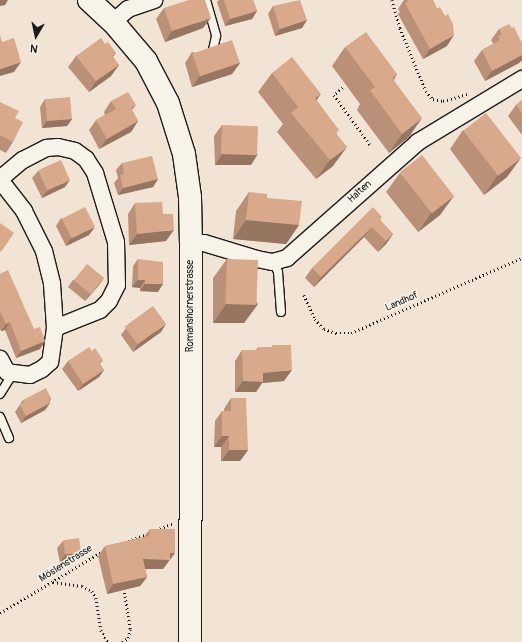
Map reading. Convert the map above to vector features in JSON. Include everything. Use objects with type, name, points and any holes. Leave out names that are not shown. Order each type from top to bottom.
[{"type":"main road","name":"Romanshornerstrasse","points":[[89,0],[113,22],[146,61],[177,126],[184,154],[190,197],[191,243],[190,642]]},
{"type":"street","points":[[113,22],[128,9],[154,0]]},
{"type":"street","name":"Halten","points":[[273,262],[287,258],[418,142],[522,79]]},
{"type":"street","points":[[0,359],[7,372],[30,375],[50,362],[55,328],[52,284],[44,251],[24,211],[0,179],[22,160],[47,148],[58,147],[75,151],[86,159],[95,173],[116,242],[117,285],[109,301],[100,310],[55,328]]},
{"type":"street","points":[[191,243],[204,243],[273,262]]},
{"type":"lane","points":[[206,0],[216,36],[212,50]]},
{"type":"lane","points":[[273,262],[278,272],[281,312]]},
{"type":"lane","points":[[0,394],[13,373]]},
{"type":"lane","points":[[0,417],[9,438]]},
{"type":"path","points":[[392,0],[419,77],[433,99],[454,99],[473,91]]},
{"type":"path","points":[[343,88],[334,95],[371,146]]},
{"type":"path","name":"Landhof","points":[[304,295],[314,319],[324,329],[336,333],[351,333],[522,258]]},
{"type":"path","points":[[123,543],[179,521],[190,521]]},
{"type":"path","name":"Möslenstrasse","points":[[0,614],[95,554],[109,548]]},
{"type":"path","points":[[52,582],[82,586],[92,591],[96,598],[101,630],[108,642]]},
{"type":"path","points":[[122,642],[128,638],[130,629],[124,592]]},
{"type":"building","points":[[189,0],[205,0],[211,18],[172,31],[164,8]]},
{"type":"building","points":[[224,0],[253,0],[257,11],[230,19]]},
{"type":"building","points":[[300,0],[307,20],[280,29],[273,6]]},
{"type":"building","points":[[407,0],[433,0],[437,9],[440,7],[445,16],[448,14],[453,24],[454,35],[430,49],[405,3],[408,2]]},
{"type":"building","points":[[509,24],[512,28],[514,27],[522,43],[522,55],[492,71],[482,50],[500,40],[498,36],[502,34],[499,29]]},
{"type":"building","points":[[366,32],[397,74],[392,78],[422,118],[402,134],[370,90],[375,87],[345,47]]},
{"type":"building","points":[[0,35],[2,42],[14,38],[21,62],[0,69]]},
{"type":"building","points":[[101,38],[105,44],[108,42],[116,53],[112,56],[119,65],[96,81],[76,56]]},
{"type":"building","points":[[232,40],[240,63],[200,76],[192,54]]},
{"type":"building","points":[[292,57],[321,94],[315,98],[339,130],[336,133],[347,147],[330,160],[291,113],[298,107],[272,73]]},
{"type":"building","points":[[128,92],[136,105],[131,108],[138,121],[107,139],[96,120],[116,109],[111,101]]},
{"type":"building","points":[[70,97],[72,119],[47,121],[45,99]]},
{"type":"building","points":[[522,100],[522,113],[516,105]]},
{"type":"building","points":[[0,102],[19,111],[15,118],[23,122],[13,142],[0,135]]},
{"type":"building","points":[[486,113],[521,158],[498,176],[463,131]]},
{"type":"building","points":[[222,125],[258,126],[257,155],[221,154]]},
{"type":"building","points":[[422,155],[454,196],[432,213],[400,172]]},
{"type":"building","points":[[152,156],[158,179],[123,188],[120,175],[124,174],[122,163]]},
{"type":"building","points":[[61,160],[70,180],[47,190],[38,170]]},
{"type":"building","points":[[249,192],[267,194],[267,198],[302,201],[299,225],[246,220]]},
{"type":"building","points":[[162,202],[163,214],[173,214],[174,230],[137,234],[135,203]]},
{"type":"building","points":[[85,207],[95,227],[72,238],[62,219]]},
{"type":"building","points":[[373,207],[382,217],[379,219],[393,234],[386,241],[372,227],[321,277],[312,268]]},
{"type":"building","points":[[0,223],[14,233],[1,252],[0,251]]},
{"type":"building","points":[[138,259],[163,262],[163,284],[145,284],[145,280],[138,280]]},
{"type":"building","points":[[227,259],[258,260],[256,305],[225,304]]},
{"type":"building","points":[[87,264],[104,278],[91,294],[74,280]]},
{"type":"building","points":[[8,270],[34,329],[40,327],[45,341],[21,351],[10,322],[6,324],[0,311],[0,274]]},
{"type":"building","points":[[153,306],[166,324],[138,344],[125,327]]},
{"type":"building","points":[[273,345],[291,345],[292,370],[263,373],[263,382],[243,381],[242,350],[258,350],[258,347],[273,347]]},
{"type":"building","points":[[89,347],[92,351],[95,348],[103,360],[99,363],[104,370],[83,384],[68,361]]},
{"type":"building","points":[[46,388],[51,398],[49,400],[50,403],[26,416],[20,405],[24,402],[23,400]]},
{"type":"building","points":[[231,398],[246,398],[248,450],[229,450],[229,436],[222,436],[222,411],[231,411]]},
{"type":"building","points":[[150,529],[175,529],[175,553],[170,553],[170,560],[143,559],[147,577],[113,584],[105,546],[149,536]]},
{"type":"building","points":[[79,538],[81,552],[65,554],[63,540]]}]
